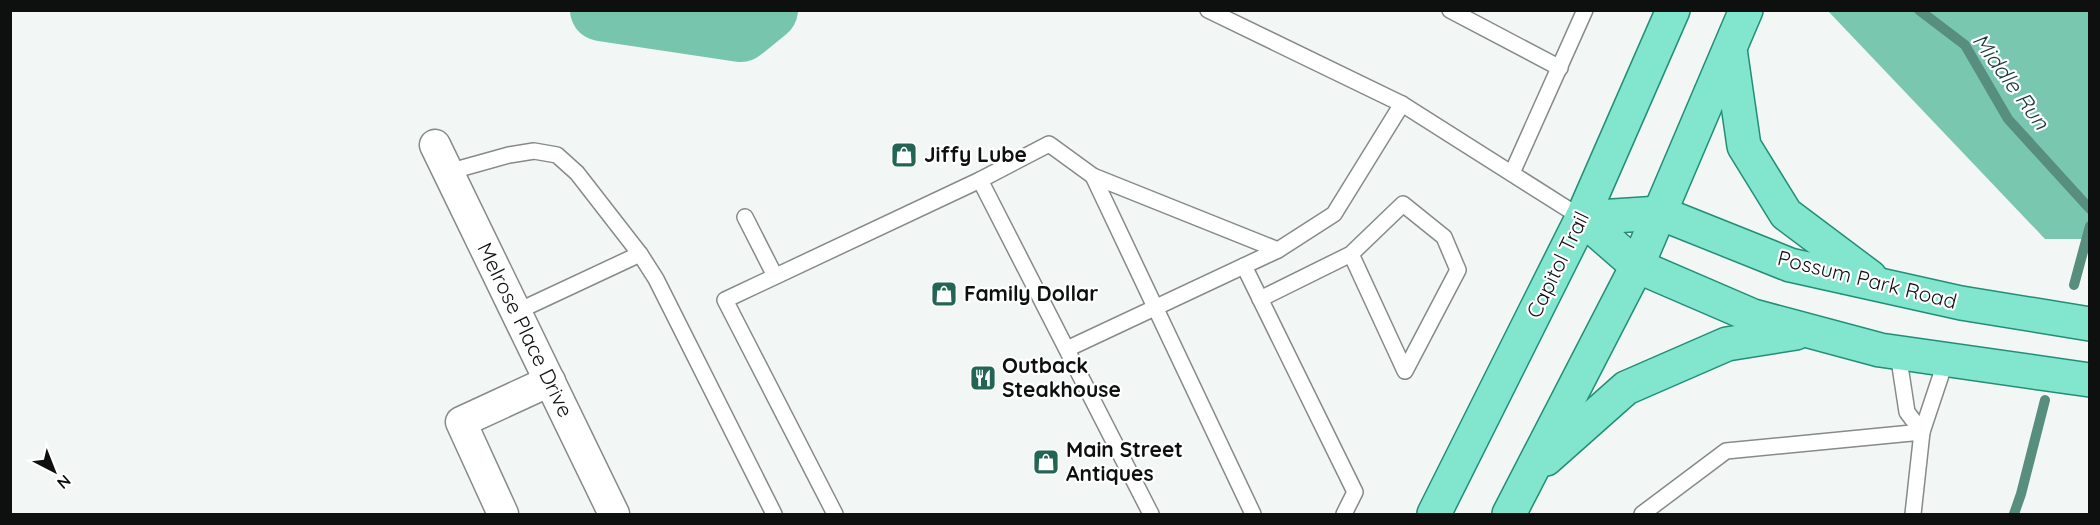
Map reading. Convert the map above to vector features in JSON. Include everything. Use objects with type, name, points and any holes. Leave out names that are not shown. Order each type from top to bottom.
[{"type":"main road","name":"Capitol Trail","points":[[1434,514],[1582,218],[1673,10]]},
{"type":"main road","points":[[1509,514],[1637,266],[1746,10]]},
{"type":"main road","points":[[1730,49],[1744,146],[1786,214],[1881,285]]},
{"type":"main road","name":"Possum Park Road","points":[[1582,218],[1660,213],[1791,265],[1961,303],[2090,324]]},
{"type":"main road","points":[[1582,218],[1637,266],[1753,316],[1880,350],[2090,380]]},
{"type":"main road","points":[[1531,473],[1626,388],[1727,344],[1807,331]]},
{"type":"street","name":"Melrose Place Drive","points":[[435,145],[614,514]]},
{"type":"street","points":[[503,514],[461,422],[550,381]]},
{"type":"lane","points":[[1208,10],[1402,104],[1582,218]]},
{"type":"lane","points":[[1450,10],[1560,68]]},
{"type":"lane","points":[[1512,173],[1585,10]]},
{"type":"lane","points":[[1067,349],[1278,250],[1334,214],[1402,104]]},
{"type":"lane","points":[[835,514],[725,300],[980,180],[1049,144],[1093,176],[1278,250]]},
{"type":"lane","points":[[448,172],[509,155],[534,151],[557,155],[576,173],[640,254],[656,279],[774,514]]},
{"type":"lane","points":[[1093,176],[1253,514]]},
{"type":"lane","points":[[980,180],[1151,514]]},
{"type":"lane","points":[[1260,299],[1351,254],[1403,204],[1444,237],[1458,270],[1405,371],[1351,254]]},
{"type":"lane","points":[[745,217],[776,276]]},
{"type":"lane","points":[[516,312],[640,254]]},
{"type":"lane","points":[[1244,266],[1355,492],[1344,514]]},
{"type":"lane","points":[[1898,353],[1907,412],[1922,432]]},
{"type":"lane","points":[[1913,514],[1922,432],[1946,360]]},
{"type":"lane","points":[[1642,514],[1726,452],[1922,432]]},
{"type":"green space","points":[[1828,11],[2089,11],[2089,239],[2045,239]]},
{"type":"waterway","points":[[601,10],[741,31],[767,10]]},
{"type":"waterway","name":"Middle Run","points":[[1919,10],[1965,45],[2008,119],[2090,209]]},
{"type":"waterway","name":"Middle Run","points":[[2074,285],[2090,226]]},
{"type":"waterway","name":"Middle Run","points":[[2014,514],[2045,400]]},
{"type":"place","name":"Jiffy Lube","points":[[904,155]]},
{"type":"place","name":"Family Dollar","points":[[944,294]]},
{"type":"place","name":"Outback Steakhouse","points":[[983,378]]},
{"type":"place","name":"Main Street Antiques","points":[[1046,462]]}]
